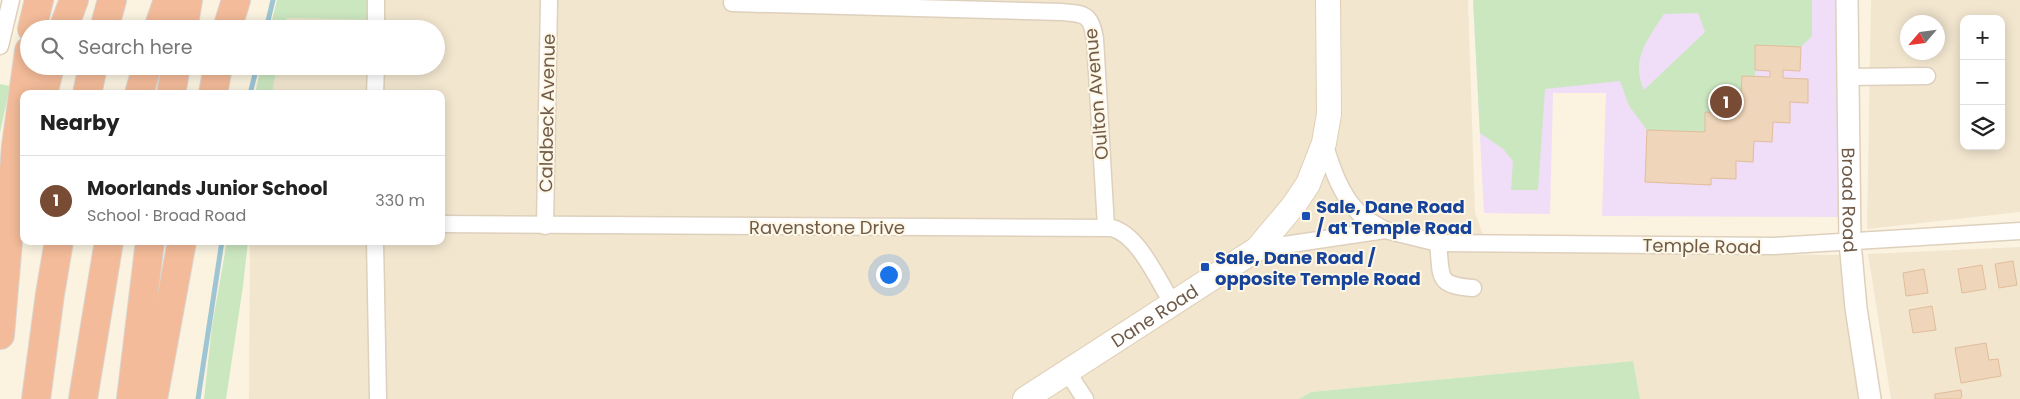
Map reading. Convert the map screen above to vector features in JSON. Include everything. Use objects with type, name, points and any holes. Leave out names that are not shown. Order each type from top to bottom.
[{"type":"highway","points":[[34,20],[39,0]]},
{"type":"highway","points":[[64,20],[67,0]]},
{"type":"highway","points":[[66,20],[74,0]]},
{"type":"highway","points":[[106,20],[112,0]]},
{"type":"highway","points":[[161,20],[168,0]]},
{"type":"highway","points":[[185,20],[188,0]]},
{"type":"highway","points":[[229,20],[236,0]]},
{"type":"highway","points":[[24,90],[26,75]]},
{"type":"highway","points":[[44,90],[48,75]]},
{"type":"highway","points":[[88,90],[91,75]]},
{"type":"highway","points":[[140,90],[144,75]]},
{"type":"highway","points":[[172,90],[174,75]]},
{"type":"highway","points":[[213,90],[216,75]]},
{"type":"highway","points":[[0,335],[20,117]]},
{"type":"highway","points":[[5,290],[20,213]]},
{"type":"highway","points":[[36,399],[58,245]]},
{"type":"highway","points":[[83,399],[108,245]]},
{"type":"highway","points":[[131,399],[150,245]]},
{"type":"highway","points":[[153,399],[181,245]]},
{"type":"main road","name":"Dane Road","points":[[1025,399],[1068,373],[1257,249],[1276,229],[1308,184],[1324,143],[1329,105],[1328,0]]},
{"type":"street","points":[[0,46],[11,0]]},
{"type":"street","points":[[376,0],[376,20]]},
{"type":"street","name":"Caldbeck Avenue","points":[[546,226],[549,0]]},
{"type":"street","name":"Broad Road","points":[[1847,0],[1850,242],[1856,308],[1870,399]]},
{"type":"street","name":"Oulton Avenue","points":[[732,4],[1062,12],[1083,15],[1093,25],[1095,39],[1106,227]]},
{"type":"street","points":[[375,90],[376,75]]},
{"type":"street","points":[[1848,77],[1927,75]]},
{"type":"street","name":"Temple Road","points":[[1324,143],[1335,176],[1359,214],[1385,230],[1438,242],[1774,246],[2020,231]]},
{"type":"street","name":"Ravenstone Drive","points":[[445,224],[1106,227],[1122,231],[1135,242],[1173,304]]},
{"type":"street","name":"Temple Road","points":[[1257,249],[1385,230]]},
{"type":"street","points":[[1438,242],[1441,272],[1445,282],[1450,286],[1473,288]]},
{"type":"street","points":[[374,245],[378,399]]},
{"type":"street","points":[[1068,373],[1085,399]]},
{"type":"shaded area","points":[[372,0],[1468,0],[1475,213],[1489,251],[1839,255],[1862,399],[1640,399],[1632,361],[1311,392],[1299,399],[249,399],[250,245],[445,245],[445,90],[273,90],[275,75],[445,75],[445,20],[371,20]]},
{"type":"shaded area","points":[[1473,0],[1847,0],[1843,217],[1602,216],[1606,93],[1553,93],[1550,214],[1484,213]]},
{"type":"shaded area","points":[[1871,0],[2020,0],[2020,212],[1867,229]]},
{"type":"shaded area","points":[[287,18],[371,20],[286,20]]},
{"type":"shaded area","points":[[2020,247],[2020,399],[1891,399],[1868,254]]},
{"type":"green space","points":[[277,0],[372,0],[372,20],[287,18],[286,20],[272,20]]},
{"type":"green space","points":[[1473,0],[1812,0],[1812,36],[1801,47],[1755,46],[1755,76],[1742,76],[1741,94],[1725,94],[1724,113],[1705,112],[1705,132],[1647,130],[1629,106],[1620,81],[1545,89],[1538,190],[1511,190],[1513,161],[1503,149],[1480,133]],"holes":[[[1698,13],[1705,32],[1644,90],[1640,79],[1640,59],[1647,41],[1664,14]]]},
{"type":"green space","points":[[259,75],[275,75],[273,90],[256,90]]},
{"type":"green space","points":[[0,84],[10,86],[0,133]]},
{"type":"green space","points":[[226,245],[248,245],[226,399],[204,399],[212,326]]},
{"type":"green space","points":[[1633,361],[1640,399],[1299,399],[1311,392]]},
{"type":"building","points":[[1755,45],[1801,47],[1800,71],[1783,70],[1783,78],[1808,79],[1808,103],[1790,102],[1790,123],[1773,122],[1772,142],[1754,141],[1753,162],[1736,161],[1736,179],[1711,178],[1711,185],[1645,182],[1647,130],[1705,132],[1705,112],[1724,113],[1724,94],[1741,94],[1742,76],[1770,77],[1770,71],[1755,70]]},
{"type":"building","points":[[2013,261],[2017,285],[1999,288],[1995,264]]},
{"type":"building","points":[[1982,265],[1986,289],[1962,293],[1958,269]]},
{"type":"building","points":[[1924,269],[1928,293],[1906,296],[1903,273]]},
{"type":"building","points":[[1932,306],[1936,330],[1913,333],[1909,310]]},
{"type":"building","points":[[1986,343],[1989,360],[1998,359],[2001,376],[1961,383],[1955,348]]},
{"type":"building","points":[[1961,390],[1962,397],[1960,399],[1935,399],[1935,394]]},
{"type":"waterway","points":[[268,20],[273,0]]},
{"type":"waterway","points":[[251,90],[255,75]]},
{"type":"waterway","points":[[198,399],[221,245]]},
{"type":"place","name":"Moorlands Junior School","points":[[1726,102]]},
{"type":"place","name":"Sale, Dane Road / at Temple Road","points":[[1306,216]]},
{"type":"place","name":"Sale, Dane Road / opposite Temple Road","points":[[1205,267]]}]
